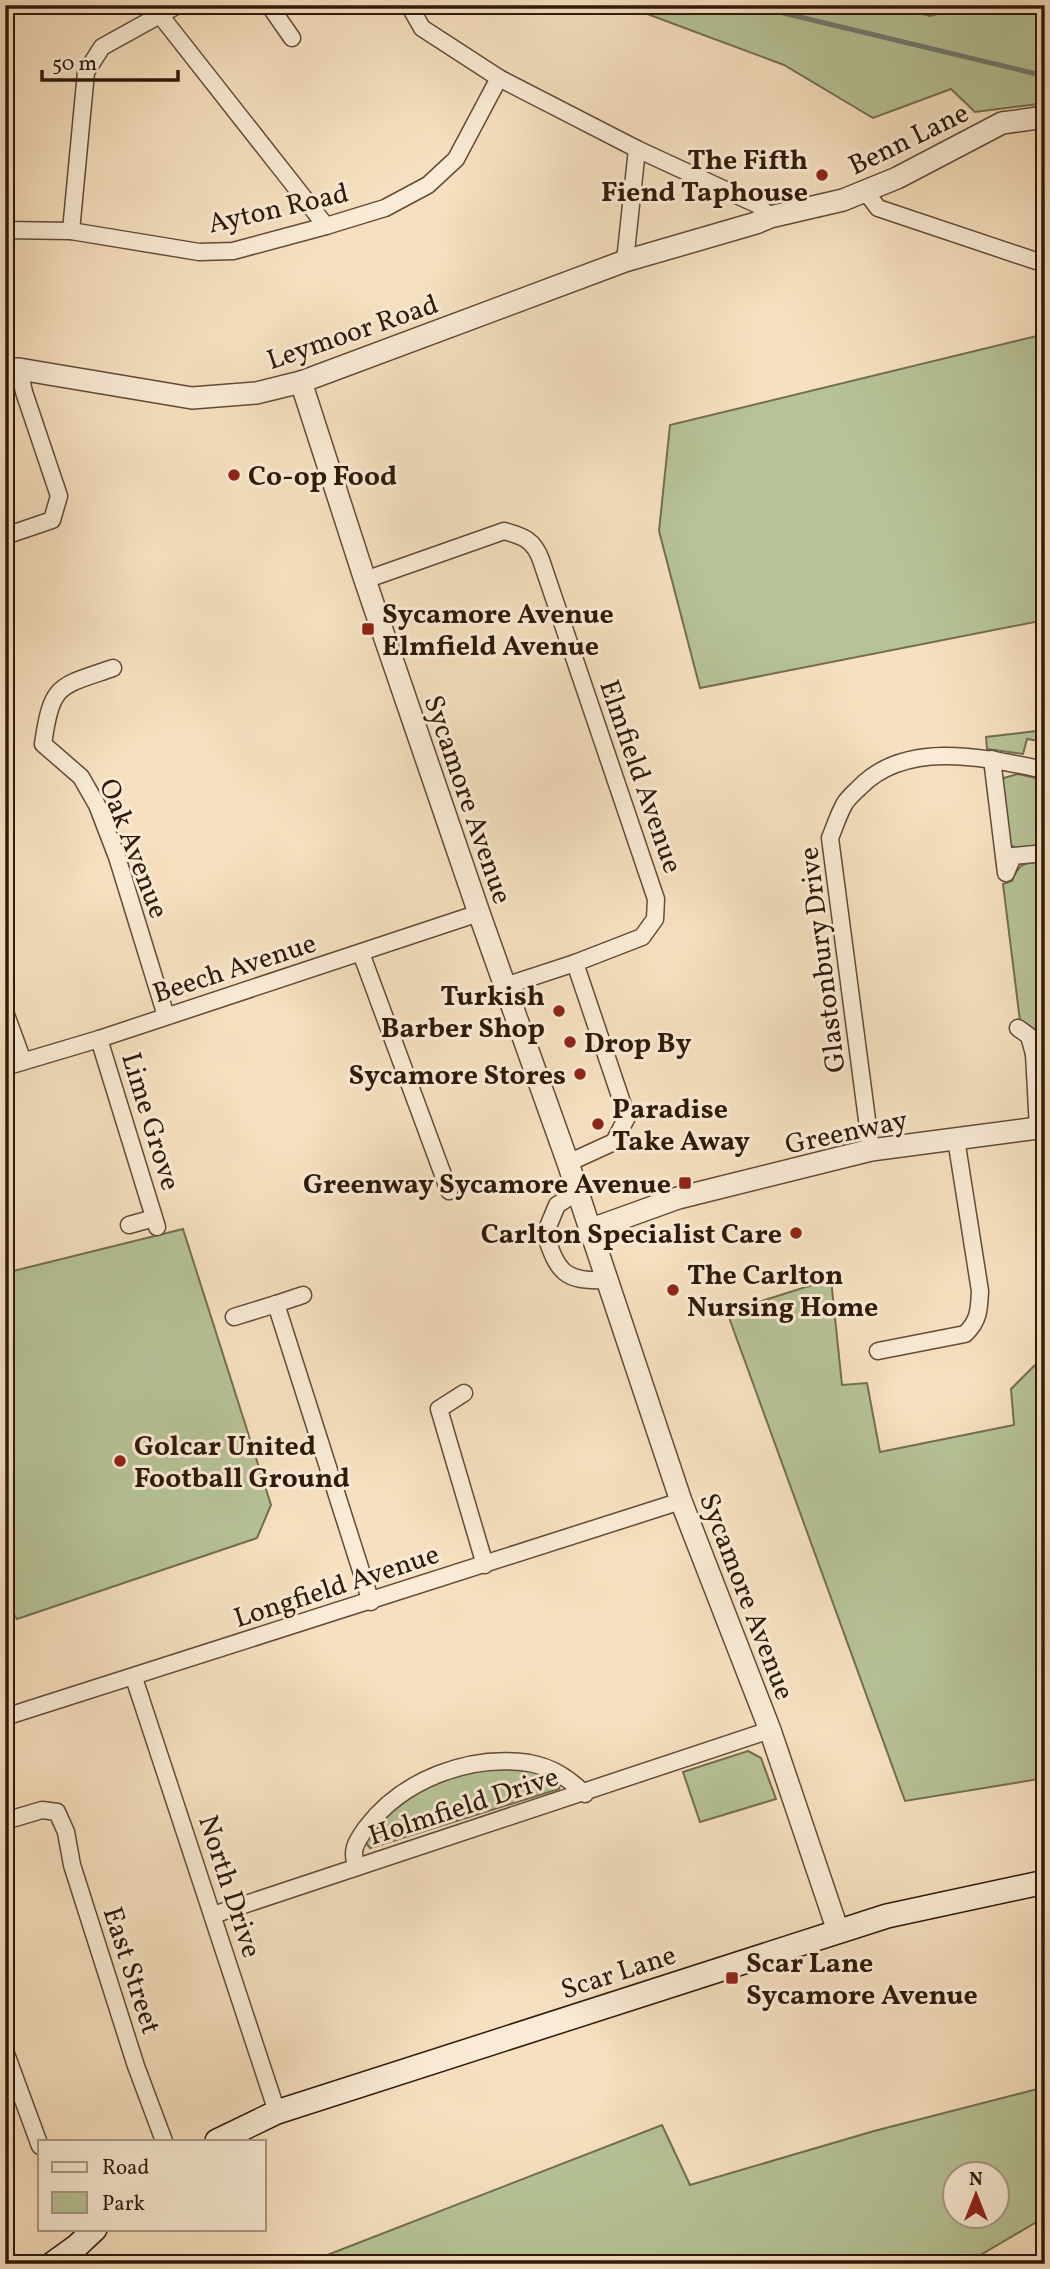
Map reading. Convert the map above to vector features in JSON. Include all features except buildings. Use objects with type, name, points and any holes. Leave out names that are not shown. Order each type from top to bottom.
[{"type":"main road","name":"Scar Lane","points":[[219,2140],[277,2112],[838,1931],[887,1916],[1045,1882]]},
{"type":"main road","points":[[52,2264],[74,2238],[93,2230]]},
{"type":"street","points":[[71,232],[86,72],[102,47],[178,5]]},
{"type":"street","points":[[269,5],[292,38]]},
{"type":"street","points":[[409,5],[422,28],[499,78],[637,149],[758,205],[763,220]]},
{"type":"street","points":[[160,15],[326,226]]},
{"type":"street","name":"Ayton Road","points":[[5,230],[71,232],[199,252],[233,251],[385,208],[428,185],[456,159],[499,78]]},
{"type":"street","name":"Benn Lane","points":[[763,220],[843,200],[897,178],[1002,123],[1045,117]]},
{"type":"street","points":[[625,261],[637,149]]},
{"type":"street","points":[[865,191],[878,208],[1045,264]]},
{"type":"street","name":"Leymoor Road","points":[[12,369],[192,398],[256,393],[301,382],[625,261],[763,220]]},
{"type":"street","points":[[5,536],[52,520],[59,496],[24,392],[12,369]]},
{"type":"street","name":"Sycamore Avenue","points":[[301,382],[365,579],[568,1163],[681,1501],[770,1730],[838,1931]]},
{"type":"street","name":"Elmfield Avenue","points":[[365,579],[504,531],[526,537],[538,550],[656,899],[655,919],[642,937],[505,986]]},
{"type":"street","name":"Oak Avenue","points":[[113,668],[63,685],[48,709],[43,744],[81,777],[97,805],[117,857],[166,1016]]},
{"type":"street","name":"Glastonbury Drive","points":[[871,1150],[830,838],[846,802],[871,775],[899,761],[944,756],[992,759],[1045,770]]},
{"type":"street","points":[[992,759],[1006,873],[1013,856],[1045,853]]},
{"type":"street","name":"Beech Avenue","points":[[5,1067],[99,1039],[479,913]]},
{"type":"street","points":[[361,953],[449,1191]]},
{"type":"street","points":[[568,1163],[614,1142],[627,1117],[575,963]]},
{"type":"street","points":[[5,1012],[23,1061]]},
{"type":"street","points":[[1018,1028],[1029,1036],[1040,1053]]},
{"type":"street","name":"Lime Grove","points":[[99,1039],[156,1222],[129,1225]]},
{"type":"street","name":"Greenway","points":[[589,1230],[678,1198],[871,1150],[1042,1128],[1040,1053]]},
{"type":"street","points":[[878,1351],[965,1334],[974,1326],[978,1317],[980,1291],[956,1139]]},
{"type":"street","points":[[577,1192],[557,1205],[545,1234],[554,1263],[566,1274],[585,1281],[606,1280]]},
{"type":"street","points":[[234,1317],[303,1295]]},
{"type":"street","points":[[276,1304],[371,1602]]},
{"type":"street","points":[[464,1393],[439,1409],[485,1565]]},
{"type":"street","name":"Longfield Avenue","points":[[5,1717],[134,1678],[681,1501]]},
{"type":"street","name":"North Drive","points":[[134,1678],[277,2112]]},
{"type":"street","name":"Holmfield Drive","points":[[213,1915],[585,1794],[770,1730]]},
{"type":"street","name":"Holmfield Drive","points":[[357,1867],[352,1857],[354,1844],[390,1801],[410,1787],[453,1770],[481,1764],[529,1763],[553,1769],[585,1794]]},
{"type":"street","name":"East Street","points":[[5,1821],[42,1810],[57,1812],[66,1832],[72,1865],[132,2053],[164,2140]]},
{"type":"street","points":[[5,2051],[38,2141]]},
{"type":"green space","points":[[623,5],[891,5],[930,16],[971,5],[1045,5],[1045,103],[975,112],[951,89],[873,118],[784,65]]},
{"type":"green space","points":[[1045,334],[1045,620],[700,688],[659,531],[670,425]]},
{"type":"green space","points":[[1045,730],[1045,742],[1027,739],[1023,754],[987,749],[986,737]]},
{"type":"green space","points":[[1018,774],[1045,780],[1045,846],[1017,849],[1008,843],[999,783],[1004,778]]},
{"type":"green space","points":[[1045,861],[1045,1040],[1033,1029],[1021,1029],[1003,884],[1012,881],[1020,867]]},
{"type":"green space","name":"Golcar United Football Ground","points":[[183,1229],[271,1505],[257,1538],[17,1619],[5,1602],[5,1273]]},
{"type":"green space","points":[[831,1279],[842,1385],[867,1383],[880,1452],[1014,1425],[1011,1389],[1037,1363],[1045,1362],[1045,1778],[905,1801],[727,1312]]},
{"type":"green space","points":[[748,1751],[761,1758],[776,1799],[700,1822],[683,1772]]},
{"type":"green space","points":[[493,1768],[530,1769],[561,1781],[559,1789],[370,1848],[365,1842],[370,1831],[391,1809],[420,1790],[460,1773]]},
{"type":"green space","points":[[1045,2087],[1045,2217],[965,2264],[304,2264],[662,2125],[690,2185],[874,2131]]},
{"type":"waterway","points":[[750,5],[1045,76]]},
{"type":"railway","points":[[1032,2264],[1045,2257]]},
{"type":"place","name":"The Fifth Fiend Taphouse","points":[[822,175]]},
{"type":"place","name":"Co-op Food","points":[[234,475]]},
{"type":"place","name":"Sycamore Avenue Elmfield Avenue","points":[[368,629]]},
{"type":"place","name":"Turkish Barber Shop","points":[[559,1011]]},
{"type":"place","name":"Drop By","points":[[570,1042]]},
{"type":"place","name":"Sycamore Stores","points":[[580,1074]]},
{"type":"place","name":"Paradise Take Away","points":[[598,1124]]},
{"type":"place","name":"Greenway Sycamore Avenue","points":[[685,1183]]},
{"type":"place","name":"Carlton Specialist Care","points":[[796,1233]]},
{"type":"place","name":"The Carlton Nursing Home","points":[[673,1290]]},
{"type":"place","name":"Golcar United Football Ground","points":[[120,1461]]},
{"type":"place","name":"Scar Lane Sycamore Avenue","points":[[732,1978]]}]
